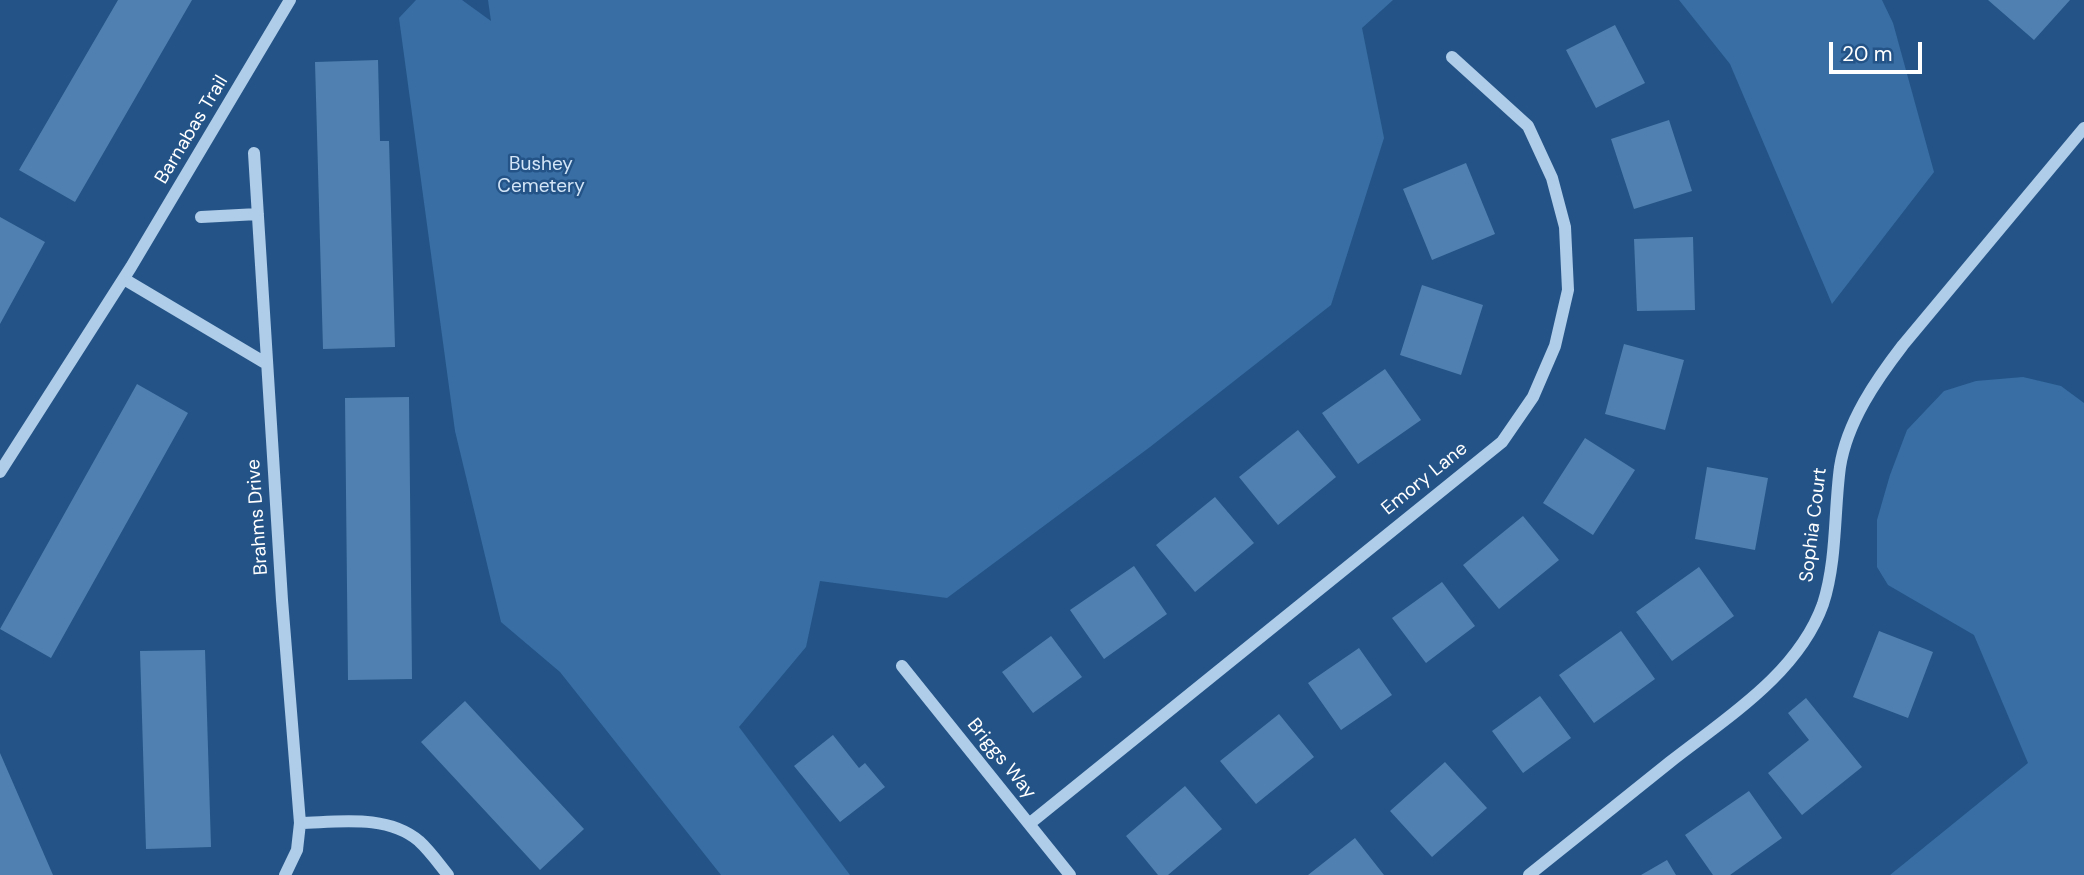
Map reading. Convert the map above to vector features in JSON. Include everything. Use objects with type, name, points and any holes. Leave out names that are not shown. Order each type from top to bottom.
[{"type":"street","name":"Barnabas Trail","points":[[0,472],[124,279],[290,0]]},
{"type":"street","name":"Emory Lane","points":[[1029,824],[1502,442],[1533,397],[1555,346],[1568,290],[1564,228],[1552,178],[1528,126],[1452,57]]},
{"type":"street","name":"Sophia Court","points":[[1528,875],[1758,692],[1806,640],[1823,603],[1831,563],[1841,463],[1856,419],[1881,373],[2084,128]]},
{"type":"street","name":"Brahms Drive","points":[[254,153],[282,600],[300,823],[298,850],[285,875]]},
{"type":"street","points":[[201,217],[258,214]]},
{"type":"street","points":[[124,279],[267,364]]},
{"type":"street","name":"Briggs Way","points":[[902,666],[1070,875]]},
{"type":"street","points":[[300,823],[372,822],[396,828],[416,839],[448,875]]},
{"type":"green space","name":"Bushey Cemetery","points":[[416,0],[462,0],[491,21],[488,0],[1393,0],[1362,28],[1384,138],[1331,305],[1150,447],[947,598],[820,581],[806,647],[739,727],[850,875],[721,875],[560,672],[501,622],[455,431],[399,18]]},
{"type":"green space","points":[[1679,0],[1882,0],[1893,23],[1934,172],[1832,304],[1730,64]]},
{"type":"green space","points":[[2023,377],[2061,386],[2084,403],[2084,875],[1890,875],[2028,763],[1974,635],[1888,585],[1877,567],[1877,520],[1907,430],[1944,391],[1976,381]]},
{"type":"building","points":[[118,0],[192,0],[75,202],[19,170]]},
{"type":"building","points":[[1988,0],[2070,0],[2034,40]]},
{"type":"building","points":[[1615,25],[1645,83],[1596,108],[1566,50]]},
{"type":"building","points":[[378,60],[380,141],[389,141],[395,347],[323,349],[315,62]]},
{"type":"building","points":[[1669,120],[1692,191],[1634,209],[1611,139]]},
{"type":"building","points":[[1466,163],[1495,234],[1432,260],[1403,189]]},
{"type":"building","points":[[0,217],[45,242],[0,324]]},
{"type":"building","points":[[1693,237],[1695,310],[1637,311],[1634,239]]},
{"type":"building","points":[[1422,285],[1483,305],[1461,375],[1400,355]]},
{"type":"building","points":[[1624,344],[1684,360],[1665,430],[1605,414]]},
{"type":"building","points":[[1385,369],[1421,420],[1358,464],[1322,413]]},
{"type":"building","points":[[137,384],[188,413],[51,658],[0,629]]},
{"type":"building","points":[[409,397],[412,679],[348,680],[345,398]]},
{"type":"building","points":[[1298,430],[1336,477],[1278,525],[1239,477]]},
{"type":"building","points":[[1585,438],[1635,470],[1593,535],[1543,503]]},
{"type":"building","points":[[1707,467],[1768,478],[1755,550],[1695,539]]},
{"type":"building","points":[[1215,497],[1254,543],[1195,592],[1156,545]]},
{"type":"building","points":[[1523,516],[1559,560],[1499,609],[1463,565]]},
{"type":"building","points":[[1134,566],[1167,614],[1104,659],[1070,610]]},
{"type":"building","points":[[1699,567],[1734,616],[1672,661],[1636,612]]},
{"type":"building","points":[[1442,582],[1475,626],[1426,663],[1392,618]]},
{"type":"building","points":[[1621,631],[1655,679],[1594,723],[1559,675]]},
{"type":"building","points":[[1879,631],[1933,652],[1908,718],[1853,697]]},
{"type":"building","points":[[1051,636],[1082,677],[1033,713],[1002,672]]},
{"type":"building","points":[[1359,648],[1392,695],[1341,730],[1308,683]]},
{"type":"building","points":[[205,650],[211,847],[146,849],[140,651]]},
{"type":"building","points":[[1540,696],[1571,738],[1523,773],[1492,731]]},
{"type":"building","points":[[1806,698],[1862,767],[1802,815],[1768,773],[1809,740],[1788,713]]},
{"type":"building","points":[[465,701],[584,829],[540,870],[421,742]]},
{"type":"building","points":[[1279,714],[1314,757],[1256,804],[1220,761]]},
{"type":"building","points":[[833,735],[859,768],[865,763],[885,787],[840,822],[794,766]]},
{"type":"building","points":[[0,753],[53,875],[0,875]]},
{"type":"building","points":[[1445,762],[1487,808],[1432,857],[1390,811]]},
{"type":"building","points":[[1185,786],[1222,829],[1168,875],[1158,875],[1126,836]]},
{"type":"building","points":[[1749,791],[1782,838],[1730,875],[1713,875],[1685,835]]},
{"type":"building","points":[[1355,838],[1384,875],[1308,875]]},
{"type":"building","points":[[1667,860],[1676,875],[1641,875]]}]
